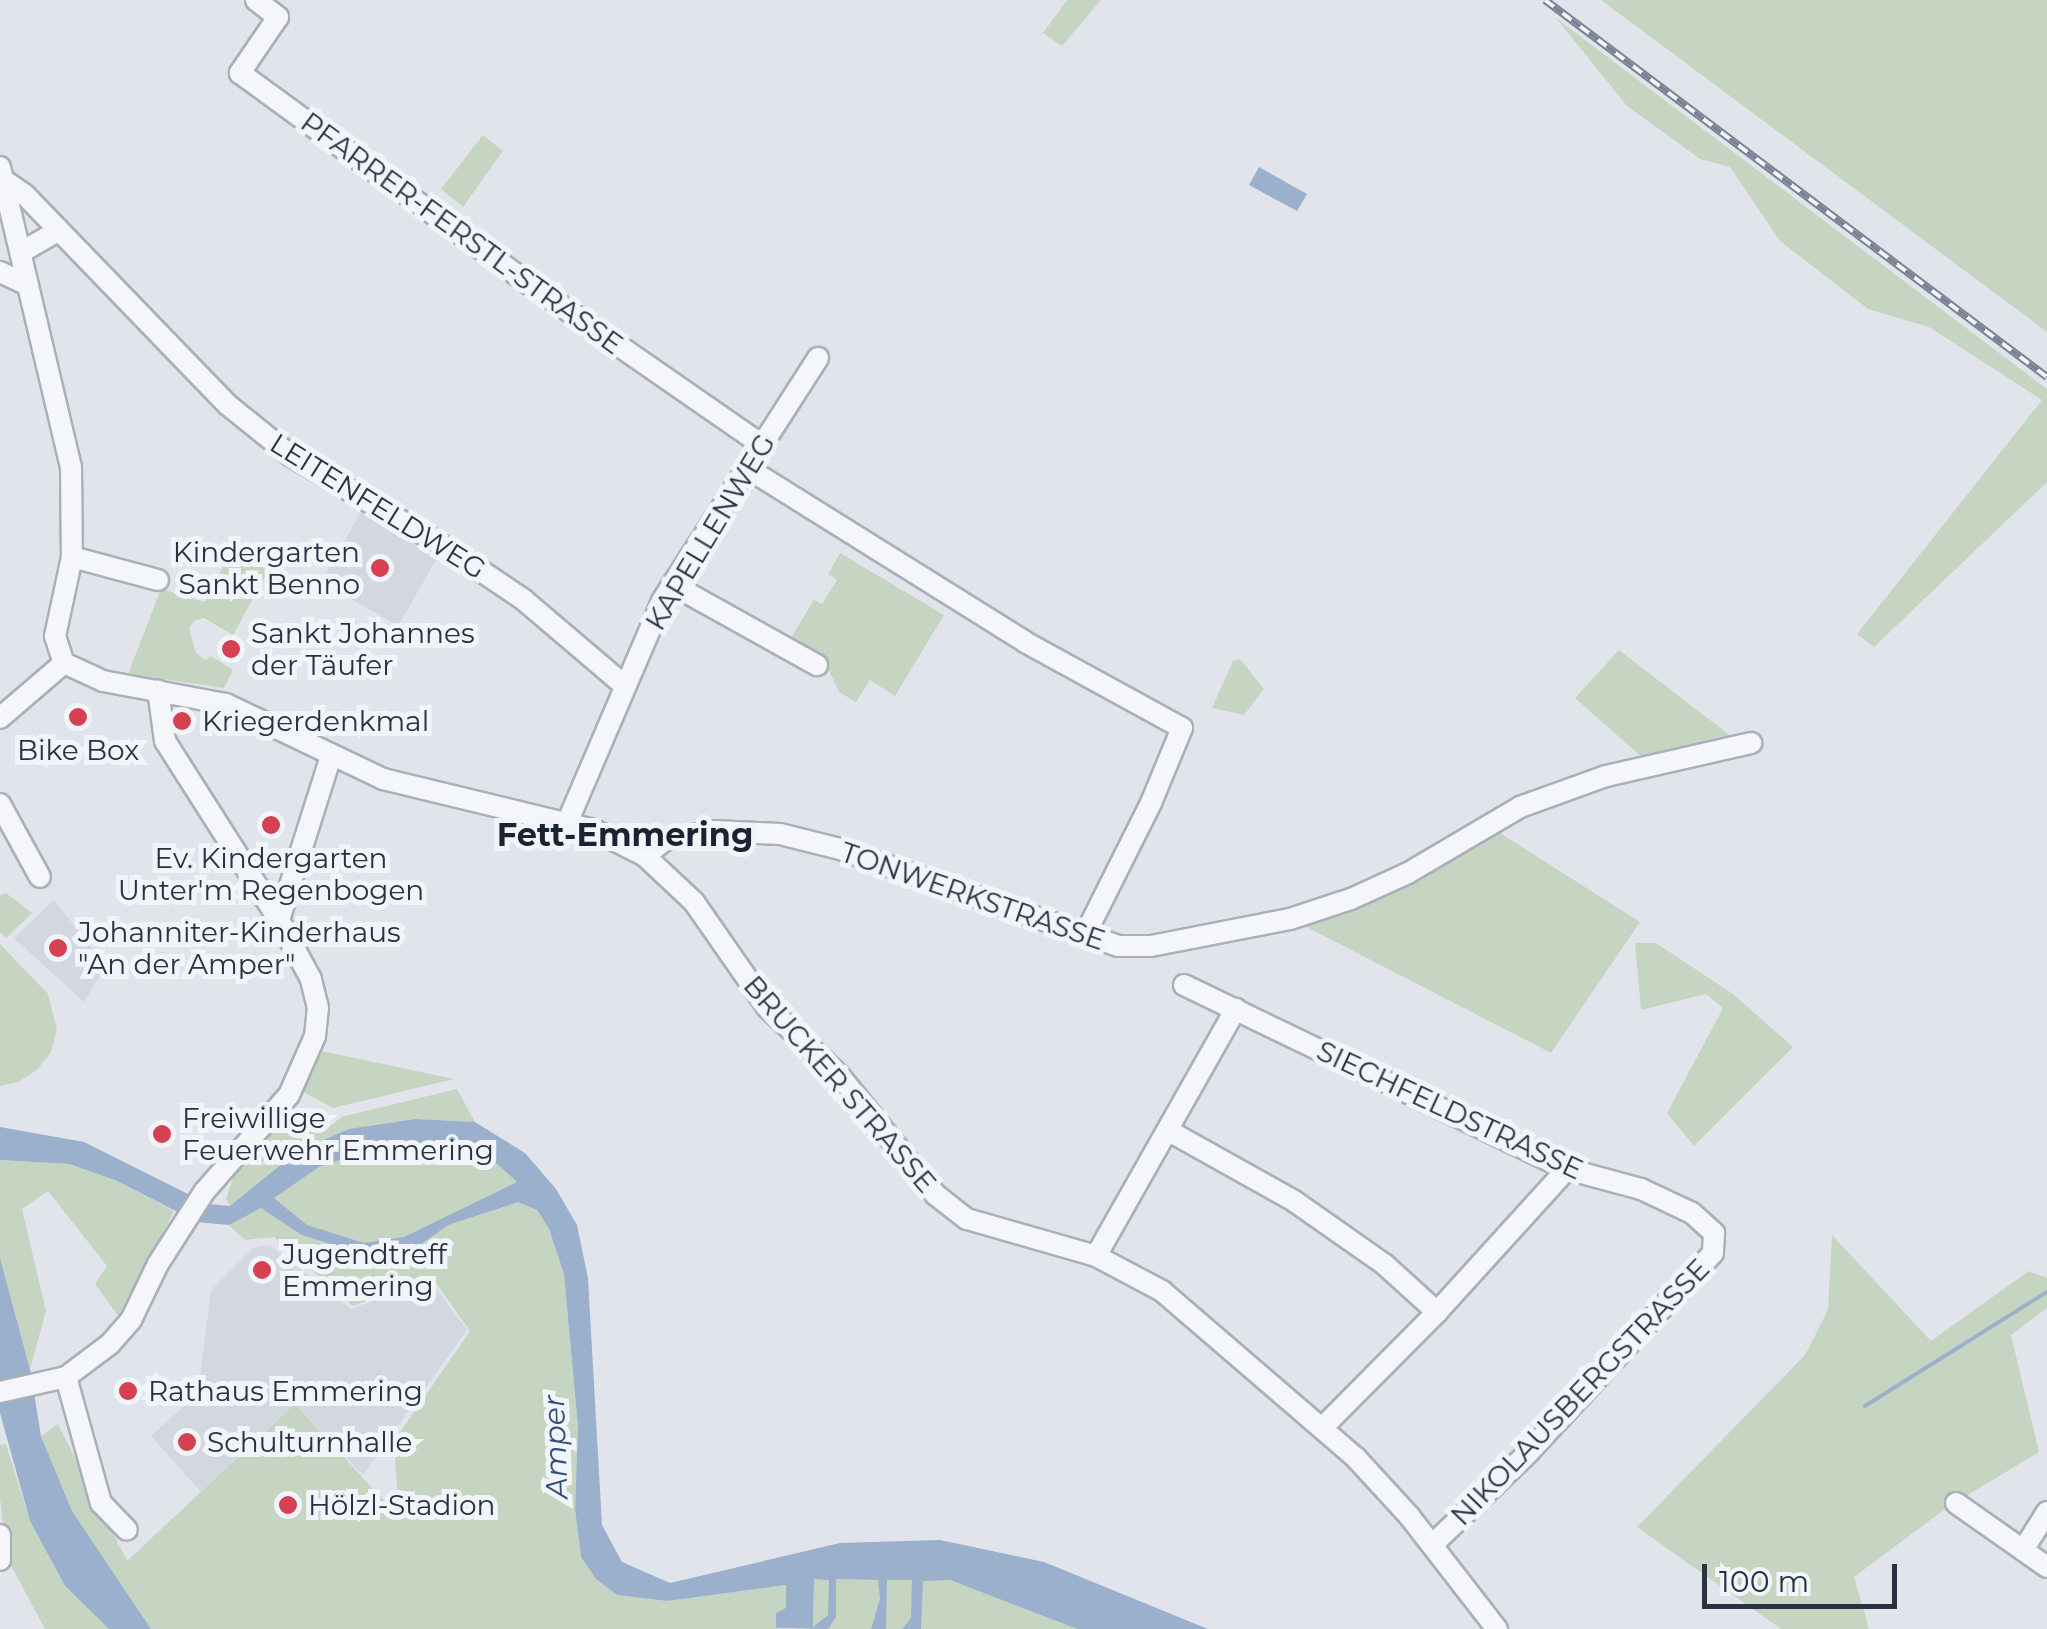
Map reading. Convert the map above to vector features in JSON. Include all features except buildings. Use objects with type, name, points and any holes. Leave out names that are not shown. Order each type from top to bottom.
[{"type":"street","name":"PFARRER-FERSTL-STRASSE","points":[[256,0],[278,17],[240,73],[543,293],[762,445]]},
{"type":"street","name":"LEITENFELDWEG","points":[[3,174],[236,412],[290,455],[450,550],[524,600],[624,685]]},
{"type":"street","points":[[0,718],[64,663],[55,636],[72,557],[71,468],[3,174]]},
{"type":"street","points":[[23,251],[58,231]]},
{"type":"street","points":[[0,272],[28,285]]},
{"type":"street","name":"KAPELLENWEG","points":[[567,822],[624,685],[673,585],[818,358]]},
{"type":"street","points":[[748,468],[1024,642],[1182,728],[1151,803],[1085,934]]},
{"type":"street","points":[[72,557],[158,580]]},
{"type":"street","points":[[673,585],[816,664]]},
{"type":"street","name":"BRUCKER STRASSE","points":[[64,663],[84,676],[223,703],[331,756],[413,790],[567,822],[594,830],[646,856],[694,902],[766,1007],[839,1075],[936,1195],[979,1224],[1096,1256],[1162,1291],[1322,1428],[1388,1491],[1497,1629]]},
{"type":"street","points":[[0,1392],[66,1377],[110,1344],[131,1320],[204,1192],[281,1106],[315,1036],[318,1008],[311,980],[279,920],[165,740],[158,690]]},
{"type":"street","name":"TONWERKSTRASSE","points":[[646,856],[666,840],[714,832],[780,834],[840,849],[1118,946],[1151,946],[1290,919],[1351,899],[1408,873],[1493,822],[1558,793],[1606,776],[1751,743]]},
{"type":"street","points":[[279,920],[331,756]]},
{"type":"street","points":[[0,804],[40,878]]},
{"type":"street","name":"SIECHFELDSTRASSE","points":[[1184,985],[1567,1169],[1641,1189],[1692,1213],[1714,1234]]},
{"type":"street","points":[[1096,1256],[1236,1009]]},
{"type":"street","points":[[1169,1130],[1294,1201],[1384,1264],[1437,1312]]},
{"type":"street","points":[[1322,1428],[1437,1312],[1567,1169]]},
{"type":"street","name":"NIKOLAUSBERGSTRASSE","points":[[1432,1545],[1529,1452],[1713,1252],[1714,1234]]},
{"type":"street","points":[[66,1377],[102,1503],[127,1530]]},
{"type":"street","points":[[1956,1503],[2047,1567]]},
{"type":"street","points":[[2023,1550],[2047,1512]]},
{"type":"street","points":[[0,1536],[0,1560]]},
{"type":"shaded area","name":"Kindergarten Sankt Benno","points":[[362,510],[439,555],[398,626],[321,582]]},
{"type":"shaded area","name":"Johanniter-Kinderhaus \"An der Amper\"","points":[[54,900],[100,958],[103,971],[84,1002],[14,938]]},
{"type":"shaded area","points":[[270,1245],[351,1309],[430,1280],[467,1330],[363,1475],[295,1404],[201,1492],[151,1436],[198,1393],[211,1290],[253,1248]]},
{"type":"green space","points":[[1067,0],[1101,0],[1062,46],[1043,33]]},
{"type":"green space","points":[[1601,0],[2047,0],[2047,332]]},
{"type":"green space","points":[[1556,18],[2047,389],[2047,482],[1874,647],[1857,634],[2042,400],[1929,327],[1868,309],[1780,241],[1730,167],[1700,159],[1627,106]]},
{"type":"green space","points":[[483,135],[503,151],[463,207],[441,189]]},
{"type":"green space","points":[[232,549],[270,568],[233,635],[204,618],[195,620],[189,628],[196,653],[205,660],[211,656],[233,670],[224,688],[128,674],[161,589],[205,602]]},
{"type":"green space","points":[[840,553],[944,615],[895,696],[870,680],[856,702],[839,692],[821,654],[792,636],[814,600],[822,604],[837,580],[828,574]]},
{"type":"green space","points":[[1619,650],[1732,737],[1644,759],[1575,698]]},
{"type":"green space","points":[[1240,659],[1264,689],[1244,715],[1212,708],[1233,661]]},
{"type":"green space","points":[[1492,828],[1640,922],[1551,1053],[1299,923]]},
{"type":"green space","points":[[6,893],[32,913],[6,938],[0,932],[0,895]]},
{"type":"green space","points":[[1635,943],[1656,943],[1733,994],[1793,1047],[1694,1146],[1667,1113],[1723,1008],[1706,994],[1641,1010]]},
{"type":"green space","points":[[0,944],[48,994],[57,1029],[51,1052],[37,1070],[18,1082],[0,1086]]},
{"type":"green space","points":[[317,1050],[454,1079],[333,1108],[300,1090]]},
{"type":"green space","points":[[457,1089],[475,1122],[416,1119],[230,1206],[226,1199],[238,1163],[264,1135],[332,1125],[341,1117]]},
{"type":"green space","points":[[441,1141],[492,1159],[518,1182],[549,1229],[564,1274],[578,1427],[575,1509],[581,1557],[596,1579],[617,1595],[667,1601],[787,1585],[786,1608],[777,1629],[151,1629],[126,1598],[72,1511],[41,1436],[58,1424],[127,1561],[295,1404],[399,1517],[394,1441],[470,1331],[431,1276],[353,1306],[274,1237],[245,1240],[229,1225],[319,1167],[358,1154]]},
{"type":"green space","points":[[0,1160],[69,1164],[115,1180],[174,1211],[120,1318],[95,1284],[107,1266],[48,1191],[22,1209],[46,1311],[30,1369],[0,1258]]},
{"type":"green space","points":[[1832,1235],[1931,1341],[2029,1271],[2047,1278],[2047,1308],[2011,1335],[2039,1452],[1948,1507],[1854,1577],[1869,1629],[1781,1629],[1637,1527],[1805,1355],[1828,1310]]},
{"type":"green space","points":[[6,1444],[30,1521],[65,1586],[109,1629],[45,1629],[7,1558],[0,1498],[0,1445]]},
{"type":"green space","points":[[814,1579],[950,1580],[1077,1629],[813,1629]]},
{"type":"water","points":[[1259,167],[1307,194],[1297,211],[1249,185]]},
{"type":"water","points":[[416,1119],[475,1122],[525,1153],[556,1189],[577,1225],[588,1278],[602,1525],[622,1562],[670,1583],[840,1543],[940,1540],[1044,1562],[1208,1629],[1077,1629],[950,1580],[923,1581],[921,1629],[902,1629],[911,1618],[912,1580],[887,1580],[886,1629],[871,1629],[880,1599],[878,1580],[836,1579],[836,1617],[828,1629],[776,1628],[776,1613],[786,1608],[786,1585],[667,1601],[617,1595],[596,1579],[581,1557],[575,1509],[578,1427],[564,1274],[549,1229],[537,1210],[518,1202],[448,1225],[420,1245],[363,1254],[302,1235],[261,1208],[229,1225],[197,1222],[115,1180],[69,1164],[0,1160],[0,1127],[84,1142],[208,1204],[230,1206],[298,1151],[349,1129]],"holes":[[[441,1141],[492,1159],[517,1182],[404,1237],[364,1243],[307,1225],[274,1198],[319,1167],[358,1154]],[[814,1579],[829,1580],[828,1615],[813,1627]]]},
{"type":"water","points":[[0,1258],[30,1369],[41,1436],[72,1511],[151,1629],[109,1629],[65,1586],[30,1521],[0,1413]]},
{"type":"waterway","points":[[1865,1406],[2047,1292]]},
{"type":"railway","points":[[1545,0],[2047,377]]},
{"type":"place","name":"Kindergarten Sankt Benno","points":[[380,568]]},
{"type":"place","name":"Sankt Johannes der Täufer","points":[[231,649]]},
{"type":"place","name":"Bike Box","points":[[78,717]]},
{"type":"place","name":"Kriegerdenkmal","points":[[182,721]]},
{"type":"place","name":"Ev. Kindergarten Unter'm Regenbogen","points":[[271,825]]},
{"type":"place","name":"Johanniter-Kinderhaus \"An der Amper\"","points":[[58,948]]},
{"type":"place","name":"Freiwillige Feuerwehr Emmering","points":[[162,1134]]},
{"type":"place","name":"Jugendtreff Emmering","points":[[262,1270]]},
{"type":"place","name":"Rathaus Emmering","points":[[128,1391]]},
{"type":"place","name":"Schulturnhalle","points":[[187,1442]]},
{"type":"place","name":"Hölzl-Stadion","points":[[288,1505]]},
{"type":"district","name":"Fett-Emmering","points":[[625,835]]},
{"type":"water label","name":"Amper","points":[[556,1447]]}]
